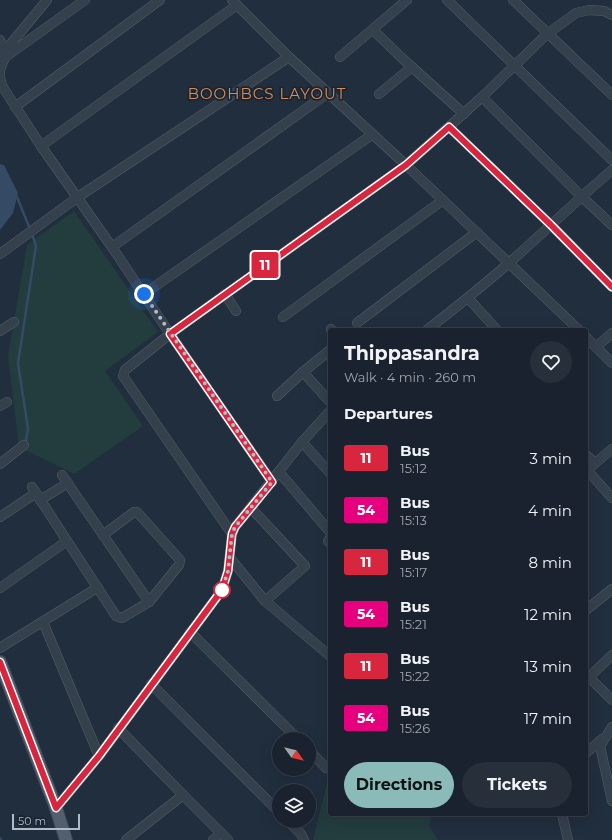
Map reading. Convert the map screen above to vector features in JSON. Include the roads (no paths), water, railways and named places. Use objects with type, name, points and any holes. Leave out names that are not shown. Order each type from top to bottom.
[{"type":"main road","points":[[0,662],[56,808],[66,840]]},
{"type":"street","points":[[0,72],[4,55],[47,0]]},
{"type":"street","points":[[4,55],[85,0]]},
{"type":"street","points":[[15,107],[160,0]]},
{"type":"street","points":[[340,57],[407,0]]},
{"type":"street","points":[[447,0],[612,160]]},
{"type":"street","points":[[513,0],[612,95]]},
{"type":"street","points":[[41,146],[235,2],[289,57],[406,165],[577,328]]},
{"type":"street","points":[[232,534],[123,376],[125,370],[170,334],[406,165],[464,114],[547,34],[576,14],[589,10],[604,11],[612,14]]},
{"type":"street","points":[[373,30],[464,114]]},
{"type":"street","points":[[0,41],[4,55]]},
{"type":"street","points":[[0,254],[78,197],[289,57]]},
{"type":"street","points":[[379,94],[412,67]]},
{"type":"street","points":[[0,77],[2,86],[41,146],[78,197],[272,482]]},
{"type":"street","points":[[112,248],[328,93]]},
{"type":"street","points":[[482,97],[612,225]]},
{"type":"street","points":[[449,127],[551,225],[612,287]]},
{"type":"street","points":[[144,294],[373,134]]},
{"type":"street","points":[[433,328],[510,263],[581,196],[612,170]]},
{"type":"street","points":[[284,317],[443,200]]},
{"type":"street","points":[[357,323],[477,232]]},
{"type":"street","points":[[225,294],[236,311]]},
{"type":"street","points":[[468,298],[495,328]]},
{"type":"street","points":[[0,331],[14,322]]},
{"type":"street","points":[[596,347],[612,333]]},
{"type":"street","points":[[588,340],[612,363]]},
{"type":"street","points":[[277,396],[328,352]]},
{"type":"street","points":[[303,372],[328,400]]},
{"type":"street","points":[[56,808],[99,756],[118,728],[222,590],[226,580],[230,558],[232,534],[302,442],[328,413]]},
{"type":"street","points":[[302,442],[328,471]]},
{"type":"street","points":[[0,464],[24,445]]},
{"type":"street","points":[[588,468],[612,449]]},
{"type":"street","points":[[588,457],[595,463]]},
{"type":"street","points":[[279,472],[328,530]]},
{"type":"street","points":[[588,472],[612,498]]},
{"type":"street","points":[[62,475],[149,602]]},
{"type":"street","points":[[0,517],[36,493],[68,484]]},
{"type":"street","points":[[36,493],[118,617],[122,618],[149,602],[179,565],[180,560],[137,512],[134,512],[103,535]]},
{"type":"street","points":[[251,508],[305,566],[265,601]]},
{"type":"street","points":[[0,588],[67,541]]},
{"type":"street","points":[[230,558],[265,601],[328,654]]},
{"type":"street","points":[[588,607],[612,589]]},
{"type":"street","points":[[0,648],[92,591]]},
{"type":"street","points":[[43,622],[99,756]]},
{"type":"street","points":[[190,632],[291,732]]},
{"type":"street","points":[[588,676],[612,654]]},
{"type":"street","points":[[588,678],[612,700]]},
{"type":"street","points":[[151,684],[272,805]]},
{"type":"street","points":[[612,727],[600,746],[610,781],[612,801]]},
{"type":"street","points":[[118,728],[228,840]]},
{"type":"street","points":[[588,751],[605,737]]},
{"type":"street","points":[[316,757],[326,768]]},
{"type":"street","points":[[126,840],[183,795]]},
{"type":"street","points":[[562,816],[568,840]]},
{"type":"street","points":[[295,828],[304,840]]},
{"type":"street","points":[[213,840],[221,833]]},
{"type":"water","points":[[0,164],[4,165],[18,193],[13,213],[0,230]]},
{"type":"waterway","points":[[17,197],[30,229]]},
{"type":"waterway","points":[[23,442],[26,440],[28,429],[18,363],[36,246],[32,234]]},
{"type":"district","name":"BOOHBCS LAYOUT","points":[[267,94]]}]
